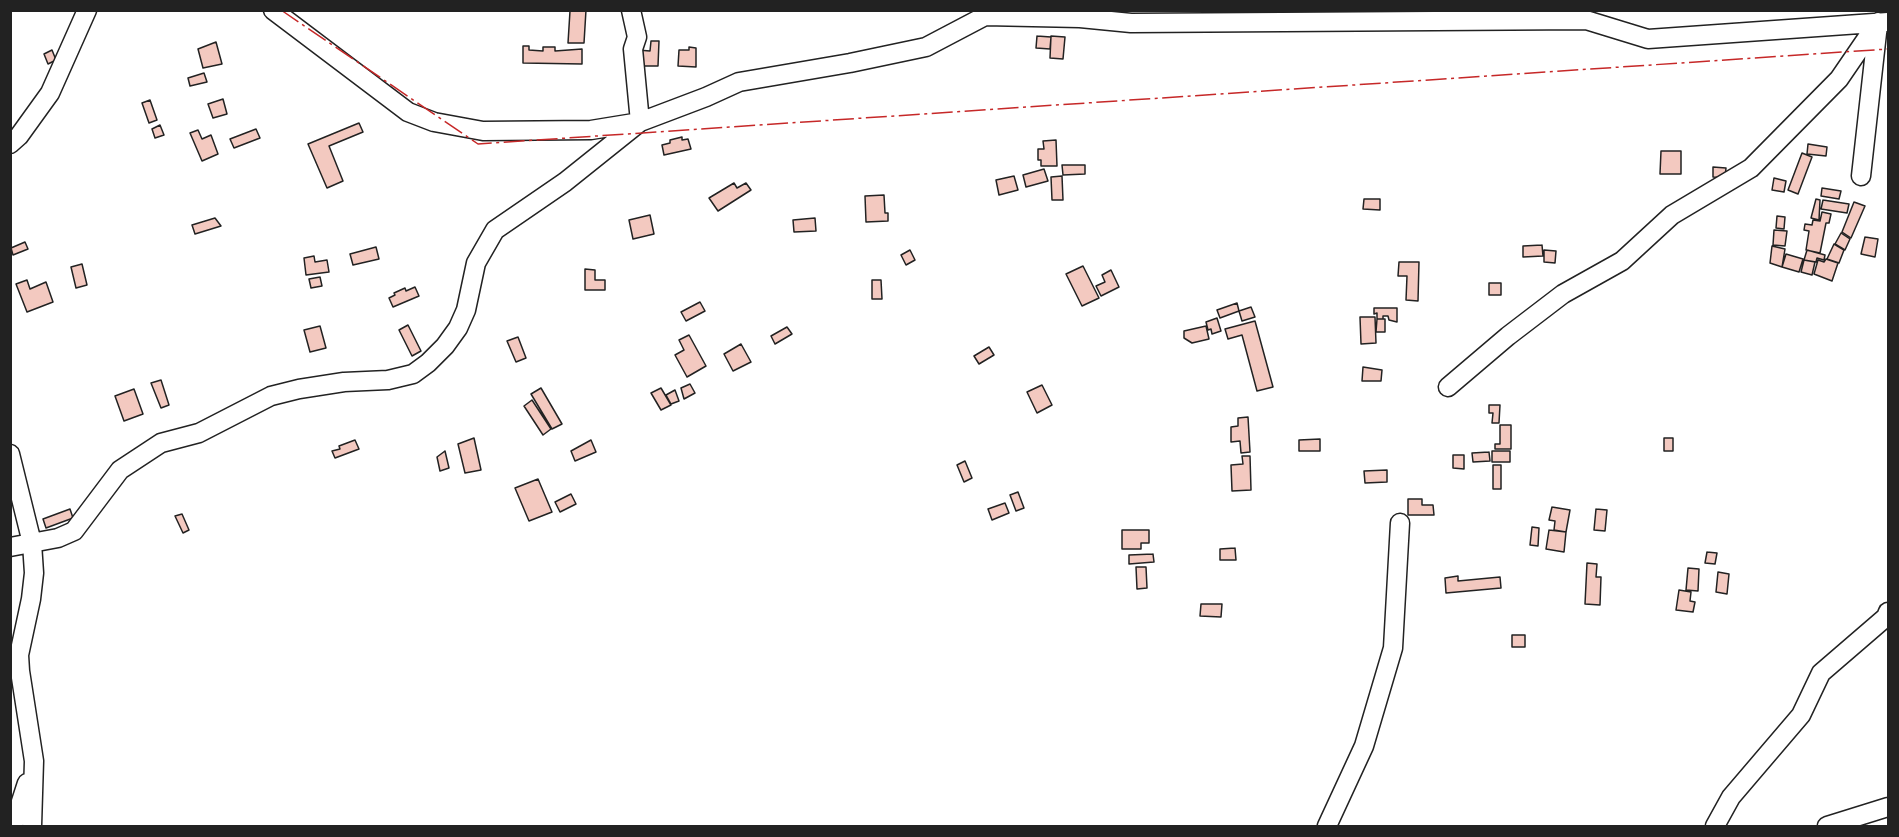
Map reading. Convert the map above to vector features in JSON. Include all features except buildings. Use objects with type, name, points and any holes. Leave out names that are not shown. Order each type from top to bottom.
[{"type":"street","points":[[10,144],[20,136],[50,93],[87,10]]},
{"type":"street","points":[[273,10],[408,112],[434,122],[483,131],[591,130],[640,122],[739,82],[850,63],[926,46],[985,16],[1080,18],[1131,22],[1586,20],[1648,39],[1882,18]]},
{"type":"street","points":[[631,10],[637,37],[633,49],[640,122]]},
{"type":"street","points":[[1861,176],[1882,18]]},
{"type":"street","points":[[1448,387],[1508,336],[1563,294],[1622,261],[1672,215],[1751,168],[1839,79],[1882,18]]},
{"type":"street","points":[[10,547],[57,538],[74,531],[120,470],[161,443],[199,433],[271,396],[299,388],[344,382],[387,380],[413,374],[445,346],[458,328],[466,310],[476,263],[495,230],[565,182],[640,122]]},
{"type":"street","points":[[10,454],[32,543],[34,573],[19,655],[34,761],[32,826]]},
{"type":"street","points":[[1327,826],[1364,746],[1393,648],[1400,523]]},
{"type":"street","points":[[1715,826],[1731,797],[1801,716],[1821,673],[1888,612]]},
{"type":"street","points":[[13,826],[34,761]]},
{"type":"street","points":[[1827,826],[1888,807]]},
{"type":"power","points":[[281,10],[478,144],[1888,49]]}]
